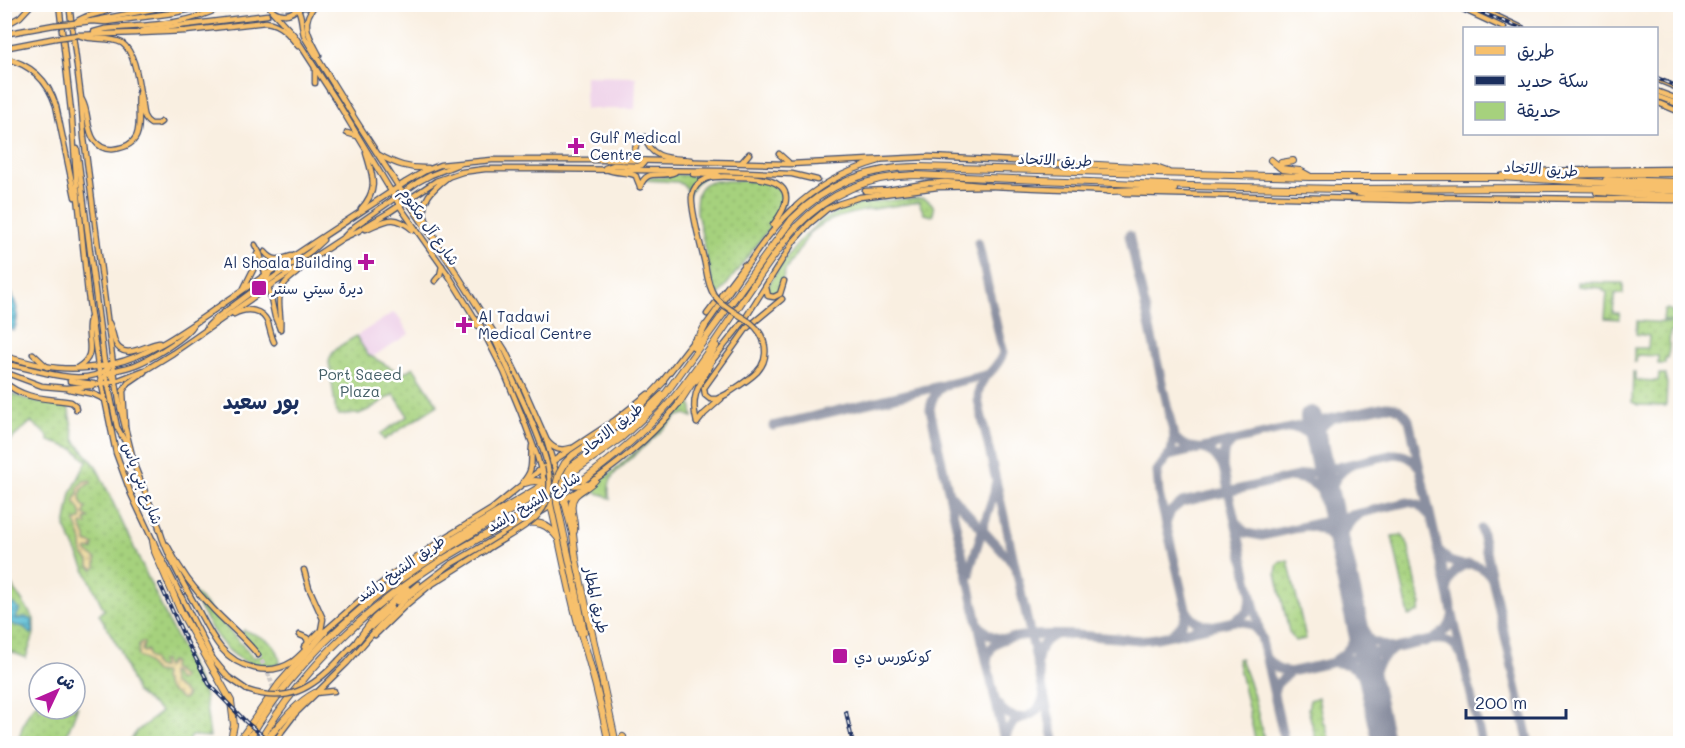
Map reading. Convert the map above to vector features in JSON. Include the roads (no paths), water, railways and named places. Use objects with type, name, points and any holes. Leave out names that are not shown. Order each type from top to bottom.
[{"type":"highway","points":[[1271,160],[1284,169],[1300,171],[1309,177]]},
{"type":"highway","points":[[1280,167],[1281,163],[1293,161]]},
{"type":"highway","points":[[1079,164],[1156,168],[1171,174]]},
{"type":"highway","name":"طريق الاتحاد","points":[[561,478],[631,430],[658,404],[792,219],[821,194],[855,177],[879,170],[911,167],[1309,177],[1498,177],[1680,189]]},
{"type":"highway","points":[[1531,179],[1543,176],[1680,171]]},
{"type":"highway","name":"طريق الاتحاد","points":[[573,534],[575,526],[572,502],[577,494],[654,420],[678,392],[797,226],[831,198],[861,184],[882,178],[915,175],[1190,186],[1344,189],[1680,189]]},
{"type":"highway","points":[[1569,182],[1639,179],[1680,182]]},
{"type":"highway","points":[[1109,191],[1175,189],[1190,186]]},
{"type":"highway","points":[[1507,188],[1680,200]]},
{"type":"highway","points":[[1344,189],[1365,194],[1442,197]]},
{"type":"highway","points":[[679,375],[705,326]]},
{"type":"highway","points":[[679,403],[715,348],[720,334]]},
{"type":"highway","points":[[584,638],[583,620],[557,503],[556,485],[565,463],[573,455],[631,416],[663,382]]},
{"type":"highway","points":[[525,483],[536,481],[543,487]]},
{"type":"highway","points":[[393,574],[543,487],[553,487],[563,499],[576,560]]},
{"type":"highway","name":"طريق الشيخ راشد","points":[[244,744],[280,693],[302,667],[350,619],[387,589],[543,487]]},
{"type":"highway","points":[[551,505],[555,499],[563,499]]},
{"type":"highway","name":"طريق المطار","points":[[563,499],[573,534],[592,637],[617,744]]},
{"type":"highway","name":"طريق الشيخ راشد","points":[[258,744],[292,694],[324,657],[374,609],[415,578],[461,549],[542,504]]},
{"type":"highway","name":"طريق المطار","points":[[551,505],[562,567],[584,638],[609,744]]},
{"type":"highway","points":[[519,523],[534,522],[545,525],[559,540]]},
{"type":"highway","points":[[153,541],[155,552],[182,612],[231,701],[234,726],[230,744]]},
{"type":"highway","points":[[387,589],[442,546]]},
{"type":"highway","points":[[358,640],[374,619],[409,587],[415,578]]},
{"type":"highway","points":[[237,744],[279,684],[325,632]]},
{"type":"highway","points":[[592,637],[602,643]]},
{"type":"highway","points":[[263,744],[293,711],[315,693]]},
{"type":"highway","points":[[617,744],[623,737]]},
{"type":"main road","points":[[4,26],[20,17],[32,4]]},
{"type":"main road","name":"شارع بني ياس","points":[[59,4],[99,384],[120,463],[131,494],[213,659],[228,677],[247,690],[269,696],[292,694],[313,684],[408,592],[439,569],[451,564]]},
{"type":"main road","points":[[69,4],[113,364]]},
{"type":"main road","points":[[75,23],[81,18],[110,10],[118,4]]},
{"type":"main road","points":[[4,34],[92,21],[179,4]]},
{"type":"main road","name":"شارع آل مكتوم","points":[[267,4],[290,29],[399,205],[441,263],[481,326],[510,386],[541,469]]},
{"type":"main road","points":[[272,10],[283,15],[299,7],[306,8],[314,4]]},
{"type":"main road","points":[[314,4],[309,15],[307,29],[322,66]]},
{"type":"main road","points":[[1452,4],[1500,27]]},
{"type":"main road","points":[[1472,5],[1520,27]]},
{"type":"main road","points":[[88,35],[101,30],[187,20],[221,7]]},
{"type":"main road","name":"شارع آل مكتوم","points":[[299,7],[303,34],[322,66],[498,338],[546,439],[552,460]]},
{"type":"main road","points":[[92,21],[173,13],[197,8]]},
{"type":"main road","points":[[137,33],[143,30],[267,15]]},
{"type":"main road","points":[[4,48],[78,35],[143,34],[270,22],[284,29],[307,55]]},
{"type":"main road","points":[[78,35],[91,39],[117,41],[126,46],[134,60],[145,119],[151,124],[161,122]]},
{"type":"main road","points":[[4,58],[23,64],[33,71],[42,79],[52,94],[79,208]]},
{"type":"main road","points":[[315,68],[315,83]]},
{"type":"main road","points":[[1658,80],[1680,89]]},
{"type":"main road","points":[[81,98],[94,139],[101,146],[115,149],[129,144],[138,134],[139,91]]},
{"type":"main road","points":[[1658,92],[1680,100]]},
{"type":"main road","points":[[1658,97],[1680,105]]},
{"type":"main road","points":[[1658,103],[1680,112]]},
{"type":"main road","points":[[347,133],[357,136]]},
{"type":"main road","points":[[623,160],[634,152],[642,137],[650,149],[660,156],[714,162]]},
{"type":"main road","points":[[74,142],[77,148],[108,370],[107,382],[117,427],[121,437],[129,446]]},
{"type":"main road","points":[[356,215],[366,204],[373,190],[373,178],[364,148]]},
{"type":"main road","points":[[377,153],[391,162],[421,168],[483,160],[623,160],[693,174],[763,178],[773,181],[782,188],[786,203],[769,235]]},
{"type":"main road","points":[[742,162],[749,154]]},
{"type":"main road","points":[[779,154],[790,164]]},
{"type":"main road","points":[[605,169],[614,165],[640,164],[742,162],[790,164],[929,157],[1079,164]]},
{"type":"main road","points":[[537,456],[547,464],[558,459],[624,415],[663,382],[769,235],[800,202],[822,185],[847,172],[891,158]]},
{"type":"main road","points":[[343,238],[356,226],[425,178],[462,162]]},
{"type":"main road","points":[[124,428],[126,420],[123,391],[128,383],[221,320],[296,255],[399,187],[434,167]]},
{"type":"main road","points":[[358,231],[426,187],[451,175],[485,169],[605,169],[615,173],[633,175],[637,177],[640,186],[648,175],[666,175],[678,171],[779,173],[817,180]]},
{"type":"main road","points":[[1498,177],[1527,171],[1680,171]]},
{"type":"main road","points":[[436,243],[426,219],[425,204],[432,190],[451,175]]},
{"type":"main road","points":[[727,343],[697,388],[693,406],[697,423],[727,394],[752,376],[760,367],[765,356],[765,344],[760,333],[722,303],[714,295],[709,285],[692,203],[693,191],[699,183],[709,178],[744,177]]},
{"type":"main road","name":"طريق الاتحاد","points":[[865,190],[888,190],[937,182],[1134,194],[1410,200],[1442,197],[1680,200]]},
{"type":"main road","name":"شارع الشيخ راشد","points":[[563,499],[643,442],[667,418],[743,322],[794,241],[827,209],[860,197],[938,187],[991,186]]},
{"type":"main road","points":[[99,384],[113,364],[144,353],[244,289],[302,265],[343,238],[393,219],[403,222],[419,233]]},
{"type":"main road","points":[[205,331],[215,319],[311,251],[328,235]]},
{"type":"main road","points":[[255,245],[260,254],[275,317],[280,328],[280,292],[284,284],[299,272],[302,265]]},
{"type":"main road","points":[[265,252],[275,260],[296,255]]},
{"type":"main road","points":[[244,289],[254,268],[257,254]]},
{"type":"main road","points":[[706,314],[753,257]]},
{"type":"main road","points":[[435,281],[441,272],[441,263]]},
{"type":"main road","points":[[766,285],[768,296],[774,297],[780,294],[784,281]]},
{"type":"main road","points":[[727,394],[717,399],[710,399],[705,395],[704,388],[747,328],[782,299]]},
{"type":"main road","points":[[221,320],[242,310],[254,311],[266,320],[274,342]]},
{"type":"main road","points":[[74,369],[85,362],[90,355],[88,328],[92,317]]},
{"type":"main road","points":[[107,321],[117,346],[126,352],[134,352],[153,344],[162,343]]},
{"type":"main road","points":[[470,322],[481,326]]},
{"type":"main road","points":[[4,364],[20,366],[43,374],[82,376],[99,374],[135,365],[152,357],[188,332],[194,323]]},
{"type":"main road","points":[[366,642],[429,586],[533,519],[547,500],[550,477],[530,417],[489,325]]},
{"type":"main road","points":[[33,354],[47,368]]},
{"type":"main road","points":[[4,356],[47,368],[74,369],[98,366],[108,370]]},
{"type":"main road","points":[[4,372],[42,386],[66,388],[116,381],[147,369]]},
{"type":"main road","name":"شارع بني ياس","points":[[108,370],[116,381],[129,446],[142,488],[159,528]]},
{"type":"main road","points":[[70,381],[99,384]]},
{"type":"main road","points":[[4,382],[18,392],[33,398],[71,402],[76,409]]},
{"type":"main road","points":[[66,388],[104,399]]},
{"type":"main road","points":[[546,439],[559,450],[579,444]]},
{"type":"main road","points":[[512,495],[531,471],[533,443]]},
{"type":"main road","points":[[558,459],[556,467],[559,478],[567,485],[576,486],[589,481]]},
{"type":"main road","points":[[159,528],[168,556],[221,648],[239,662],[257,669],[274,669],[295,660],[320,635],[393,574],[512,495],[552,460]]},
{"type":"main road","points":[[543,487],[552,460]]},
{"type":"main road","name":"طريق المطار","points":[[552,460],[561,478],[563,499]]},
{"type":"main road","points":[[541,469],[548,475],[561,478],[567,485]]},
{"type":"main road","name":"طريق المطار","points":[[541,469],[543,487],[551,505]]},
{"type":"main road","name":"شارع الشيخ راشد","points":[[274,744],[290,720],[342,669],[402,602],[451,564],[551,505]]},
{"type":"main road","points":[[159,528],[175,559],[194,587],[258,655]]},
{"type":"main road","points":[[285,665],[321,630],[323,619],[309,588],[304,570]]},
{"type":"main road","points":[[300,635],[307,638],[308,643]]},
{"type":"main road","points":[[315,693],[334,691]]},
{"type":"water","points":[[5,286],[17,307],[14,331],[5,327]]},
{"type":"water","points":[[13,604],[20,610],[17,619],[25,617],[32,620],[33,632],[31,634],[24,627],[5,620],[5,614],[9,612],[8,606]]},
{"type":"tunnel","points":[[197,8],[205,4]]},
{"type":"tunnel","points":[[267,15],[299,5]]},
{"type":"tunnel","points":[[817,180],[865,191]]},
{"type":"tunnel","points":[[558,495],[583,480]]},
{"type":"tunnel","points":[[258,655],[268,673],[274,691],[276,709],[274,730]]},
{"type":"railway","points":[[1460,4],[1518,27]]},
{"type":"railway","points":[[1658,79],[1680,88]]},
{"type":"railway","points":[[160,584],[209,684],[246,722],[273,744]]},
{"type":"railway","points":[[846,712],[853,744]]},
{"type":"place","name":"Gulf Medical Centre","points":[[576,146]]},
{"type":"place","name":"Al Shoala Building","points":[[366,262]]},
{"type":"place","name":"ديرة سيتي سنتر","points":[[259,288]]},
{"type":"place","name":"Al Tadawi Medical Centre","points":[[464,325]]},
{"type":"place","name":"كونكورس دي","points":[[840,656]]},
{"type":"district","name":"بور سعيد","points":[[261,400]]},
{"type":"park label","name":"Port Saeed Plaza","points":[[360,382]]}]
